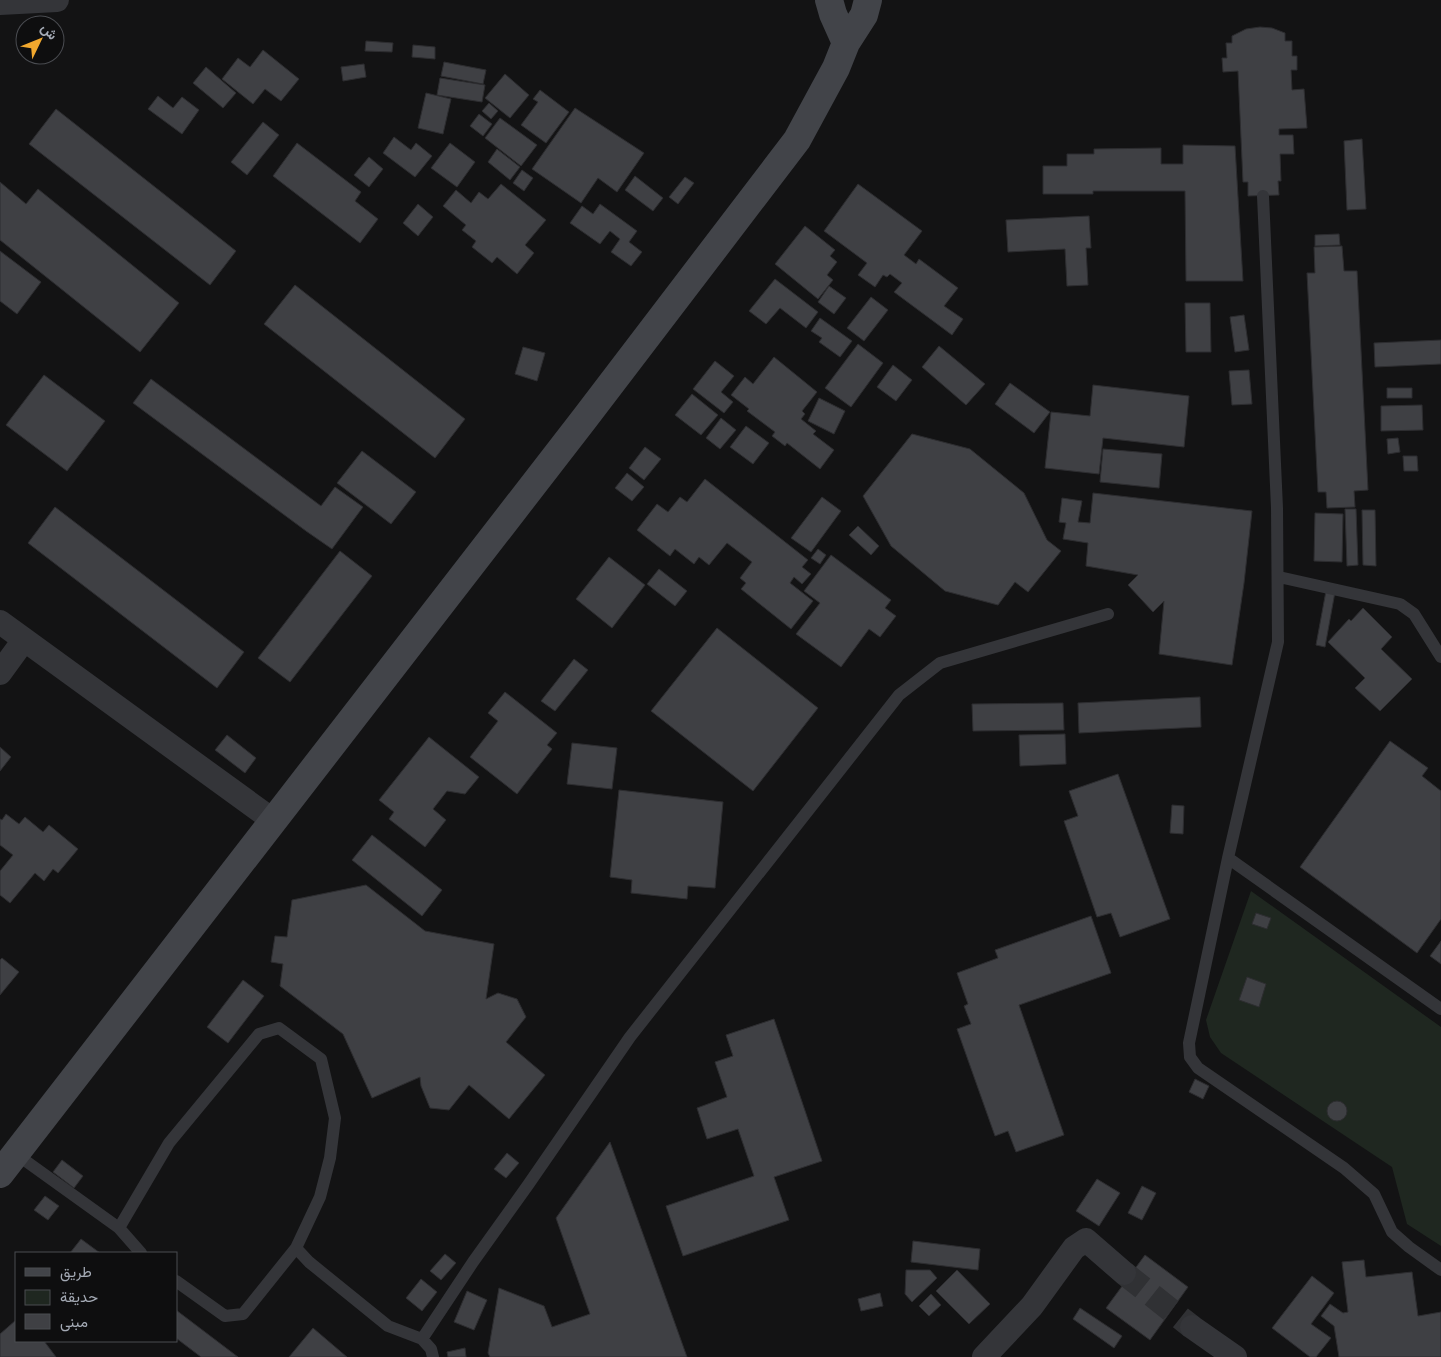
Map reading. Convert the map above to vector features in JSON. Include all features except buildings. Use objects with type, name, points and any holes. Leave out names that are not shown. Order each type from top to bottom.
[{"type":"main road","points":[[829,0],[846,43]]},
{"type":"main road","points":[[8,1164],[585,418],[797,140],[836,68],[846,43],[864,15],[868,0]]},
{"type":"street","points":[[0,3],[57,0]]},
{"type":"street","points":[[0,622],[274,821]]},
{"type":"street","points":[[0,673],[24,640]]},
{"type":"street","points":[[984,1357],[1032,1306],[1074,1248],[1086,1240],[1124,1273]]},
{"type":"street","points":[[1192,1327],[1235,1357]]},
{"type":"lane","points":[[1263,196],[1276,498],[1278,642],[1228,858],[1189,1044],[1190,1057],[1198,1068],[1344,1168],[1374,1194],[1392,1232],[1441,1270]]},
{"type":"lane","points":[[1278,577],[1400,604],[1414,614],[1441,657]]},
{"type":"lane","points":[[422,1339],[473,1262],[630,1037],[899,695],[940,663],[1108,614]]},
{"type":"lane","points":[[1228,858],[1441,1009]]},
{"type":"lane","points":[[119,1228],[170,1144],[259,1034],[278,1028],[320,1059],[335,1118],[330,1158],[320,1197],[296,1248],[243,1314],[225,1316],[178,1283]]},
{"type":"lane","points":[[8,1164],[119,1228],[140,1252]]},
{"type":"lane","points":[[296,1248],[308,1262],[388,1326],[422,1339],[431,1350],[433,1357]]},
{"type":"green space","points":[[1251,891],[1441,1027],[1441,1246],[1407,1224],[1392,1167],[1221,1053],[1210,1037],[1206,1020]]},
{"type":"tunnel","points":[[1124,1273],[1192,1327]]}]
